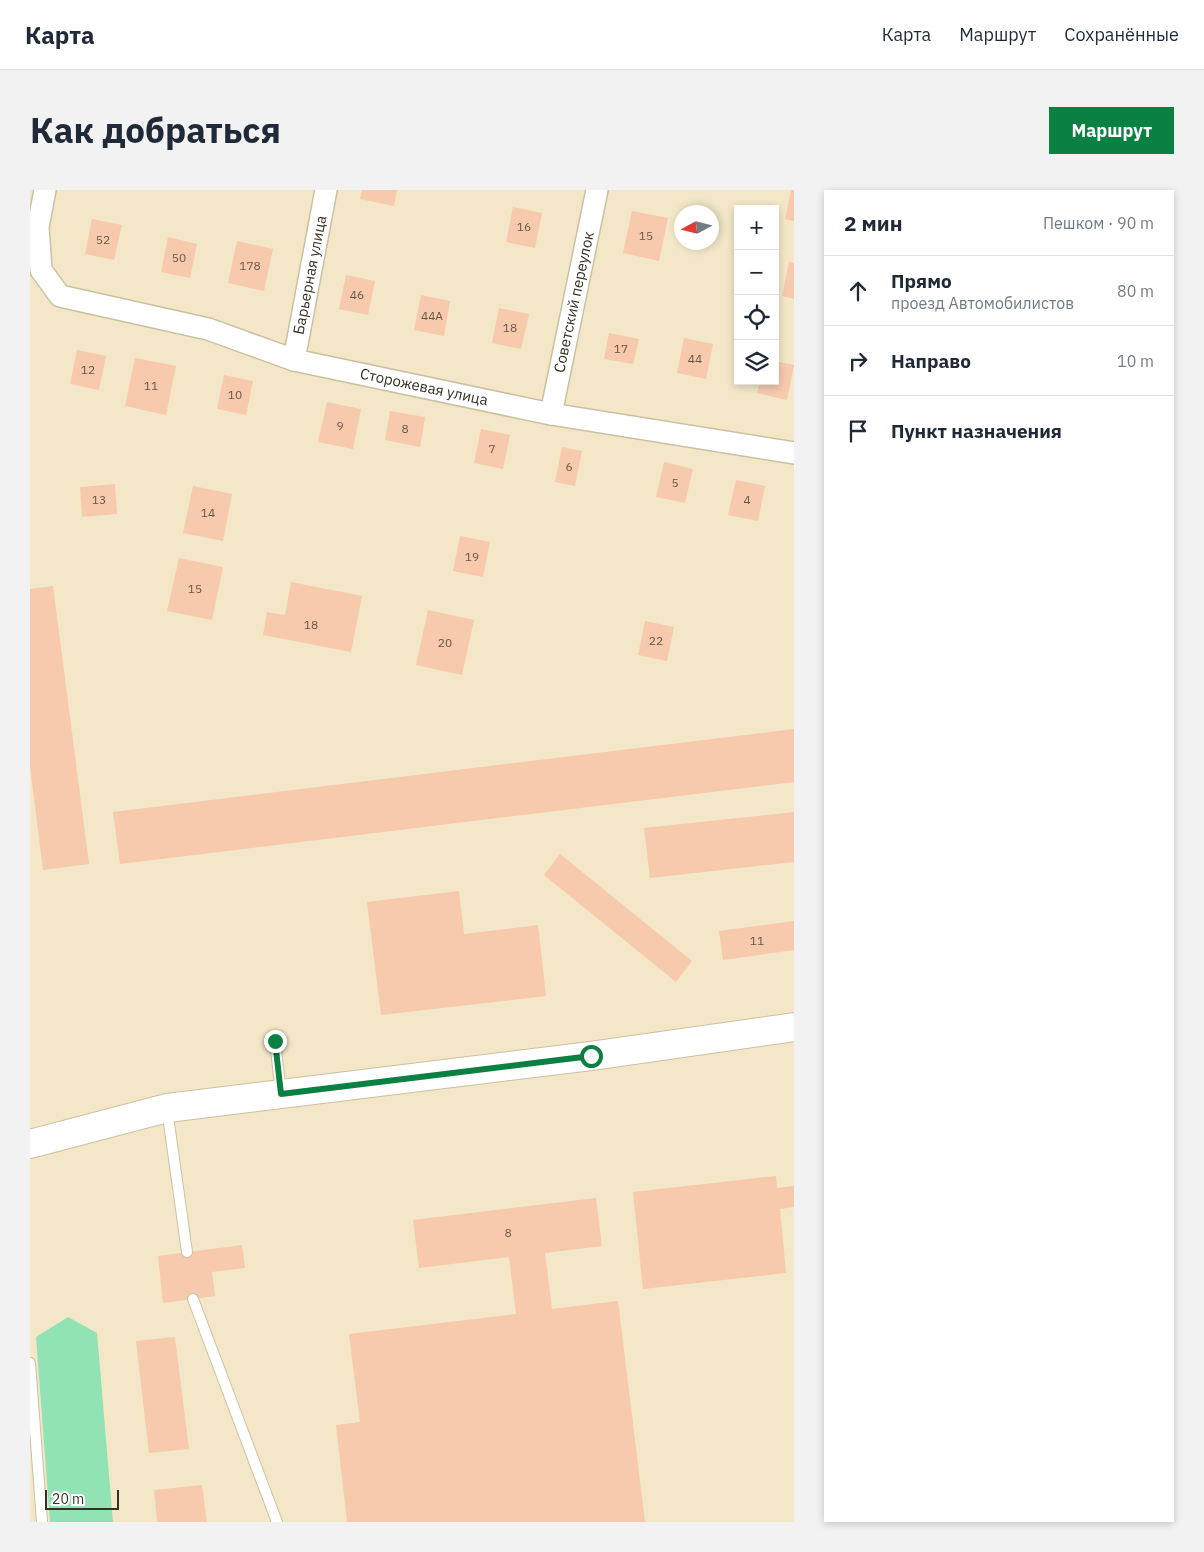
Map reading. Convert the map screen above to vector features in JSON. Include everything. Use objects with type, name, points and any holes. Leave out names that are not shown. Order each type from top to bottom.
[{"type":"street","name":"Сторожевая улица","points":[[45,190],[38,227],[41,270],[60,296],[208,329],[294,360],[551,414],[794,453]]},
{"type":"street","name":"Барьерная улица","points":[[294,360],[326,190]]},
{"type":"street","name":"Советский переулок","points":[[551,414],[597,190]]},
{"type":"street","points":[[30,1144],[167,1108],[591,1056],[794,1027]]},
{"type":"lane","points":[[275,1041],[281,1094]]},
{"type":"lane","points":[[167,1108],[187,1252]]},
{"type":"lane","points":[[193,1299],[277,1522]]},
{"type":"lane","points":[[30,1363],[42,1522]]},
{"type":"green space","points":[[68,1317],[97,1333],[113,1522],[50,1522],[36,1337]]},
{"type":"building","points":[[362,190],[397,190],[394,206],[360,199]]},
{"type":"building","points":[[791,190],[794,190],[794,221],[785,219]]},
{"type":"building","points":[[513,207],[542,213],[535,248],[506,242]]},
{"type":"building","points":[[632,211],[668,218],[659,261],[623,253]]},
{"type":"building","points":[[92,219],[122,225],[114,260],[85,254]]},
{"type":"building","points":[[168,237],[197,244],[190,278],[161,272]]},
{"type":"building","points":[[237,241],[273,249],[264,291],[228,283]]},
{"type":"building","points":[[789,262],[794,263],[794,299],[782,296]]},
{"type":"building","points":[[346,275],[375,281],[368,315],[339,309]]},
{"type":"building","points":[[421,295],[450,301],[444,336],[414,330]]},
{"type":"building","points":[[499,308],[529,314],[521,349],[492,343]]},
{"type":"building","points":[[609,333],[639,339],[633,364],[604,359]]},
{"type":"building","points":[[684,338],[713,344],[706,379],[677,373]]},
{"type":"building","points":[[77,350],[106,356],[99,390],[70,384]]},
{"type":"building","points":[[135,358],[176,366],[166,415],[125,406]]},
{"type":"building","points":[[779,362],[794,365],[787,400],[757,393],[759,385],[779,385]]},
{"type":"building","points":[[224,375],[253,381],[246,415],[217,409]]},
{"type":"building","points":[[327,402],[361,409],[353,449],[318,442]]},
{"type":"building","points":[[390,411],[425,417],[420,447],[385,440]]},
{"type":"building","points":[[481,429],[510,435],[503,469],[474,463]]},
{"type":"building","points":[[562,447],[582,451],[575,486],[555,482]]},
{"type":"building","points":[[664,462],[693,469],[685,503],[656,497]]},
{"type":"building","points":[[736,480],[765,486],[758,521],[728,515]]},
{"type":"building","points":[[115,484],[117,514],[82,517],[80,487]]},
{"type":"building","points":[[193,486],[232,494],[223,541],[183,533]]},
{"type":"building","points":[[460,536],[490,542],[483,577],[453,571]]},
{"type":"building","points":[[179,558],[223,567],[212,620],[167,611]]},
{"type":"building","points":[[291,582],[362,596],[351,652],[263,635],[267,612],[285,615]]},
{"type":"building","points":[[53,586],[89,864],[43,870],[30,766],[30,589]]},
{"type":"building","points":[[428,610],[474,620],[462,675],[416,665]]},
{"type":"building","points":[[645,621],[674,627],[667,661],[638,655]]},
{"type":"building","points":[[794,729],[794,782],[120,864],[113,812]]},
{"type":"building","points":[[794,812],[794,862],[650,878],[644,828]]},
{"type":"building","points":[[560,854],[692,961],[676,982],[544,875]]},
{"type":"building","points":[[459,891],[464,934],[538,925],[546,996],[381,1015],[367,902]]},
{"type":"building","points":[[794,921],[794,950],[723,960],[719,931]]},
{"type":"building","points":[[776,1176],[777,1188],[794,1186],[794,1207],[780,1209],[786,1273],[643,1289],[633,1192]]},
{"type":"building","points":[[596,1198],[602,1246],[545,1253],[552,1309],[618,1301],[645,1522],[347,1522],[336,1425],[360,1422],[349,1334],[516,1314],[509,1257],[419,1268],[413,1220]]},
{"type":"building","points":[[242,1245],[245,1268],[212,1272],[215,1296],[163,1303],[158,1256]]},
{"type":"building","points":[[175,1337],[189,1449],[149,1453],[136,1341]]},
{"type":"building","points":[[202,1485],[207,1522],[157,1522],[154,1490]]},
{"type":"route","points":[[275,1041],[281,1094],[591,1056]]}]
